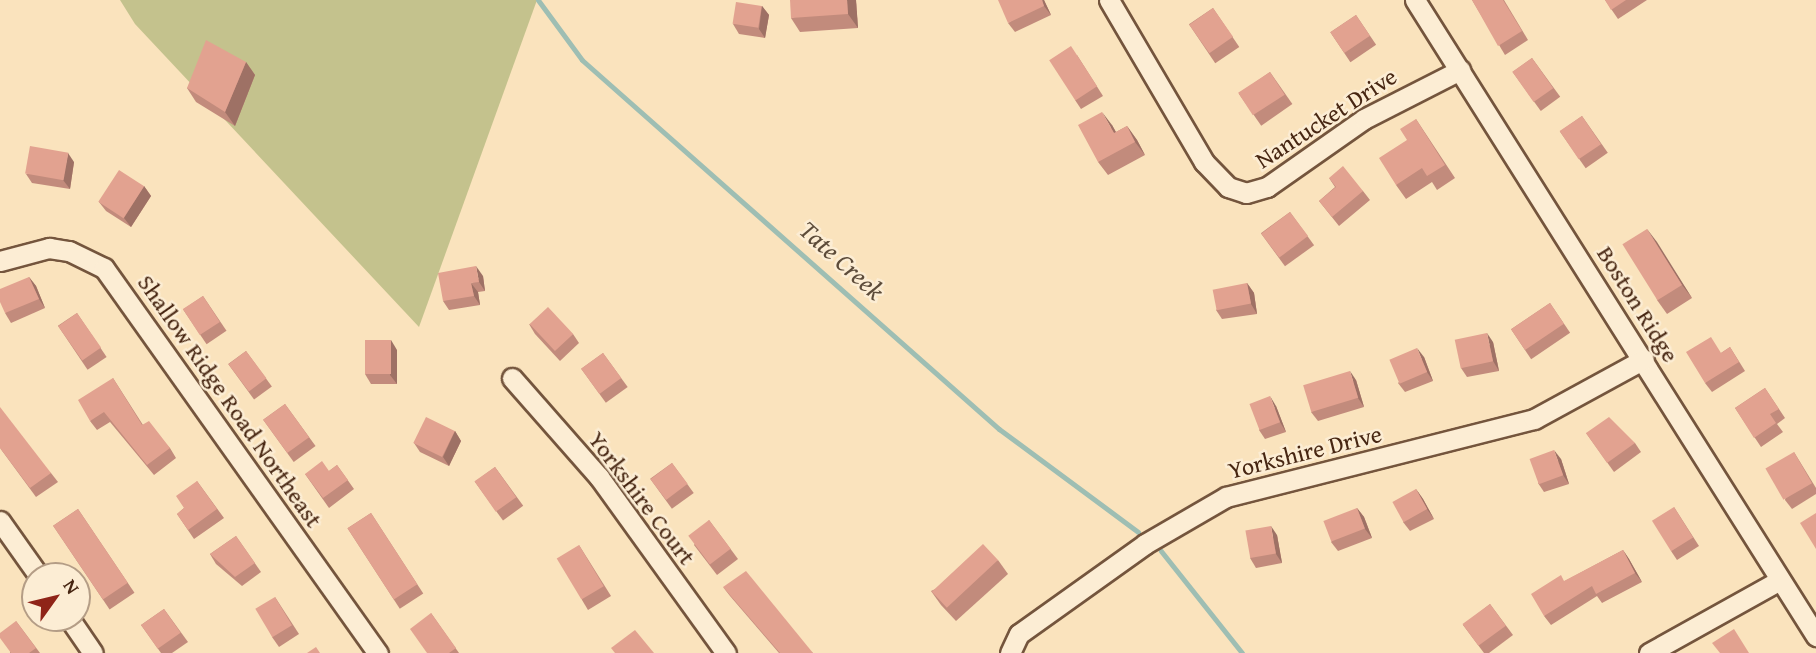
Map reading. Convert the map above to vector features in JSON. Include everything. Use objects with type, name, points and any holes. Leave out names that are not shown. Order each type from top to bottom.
[{"type":"street","name":"Nantucket Drive","points":[[1109,0],[1204,162],[1228,187],[1246,193],[1267,187],[1364,119],[1460,70]]},
{"type":"street","name":"Boston Ridge","points":[[1415,0],[1644,359],[1816,636]]},
{"type":"street","name":"Shallow Ridge Road Northeast","points":[[0,261],[49,248],[69,251],[104,268],[378,653]]},
{"type":"street","name":"Yorkshire Drive","points":[[1010,653],[1030,627],[1145,544],[1226,497],[1534,419],[1644,359]]},
{"type":"street","name":"Yorkshire Court","points":[[512,378],[599,477],[726,653]]},
{"type":"street","points":[[0,521],[29,562]]},
{"type":"street","points":[[1649,653],[1780,580]]},
{"type":"street","points":[[79,632],[93,653]]},
{"type":"shaded area","points":[[120,0],[537,0],[419,327],[135,24]]},
{"type":"building","points":[[790,0],[847,0],[848,14],[791,18]]},
{"type":"building","points":[[998,0],[1042,0],[1044,6],[1008,23]]},
{"type":"building","points":[[1472,0],[1503,0],[1522,31],[1498,46]]},
{"type":"building","points":[[1605,0],[1626,0],[1611,10]]},
{"type":"building","points":[[736,2],[762,6],[758,28],[733,24]]},
{"type":"building","points":[[1213,8],[1233,37],[1209,53],[1189,25]]},
{"type":"building","points":[[1356,15],[1370,36],[1344,53],[1330,32]]},
{"type":"building","points":[[206,40],[246,62],[225,112],[187,88]]},
{"type":"building","points":[[1071,46],[1097,86],[1075,100],[1049,60]]},
{"type":"building","points":[[1532,58],[1553,88],[1534,102],[1512,72]]},
{"type":"building","points":[[1270,72],[1285,95],[1253,115],[1238,93]]},
{"type":"building","points":[[1102,112],[1114,133],[1127,126],[1135,142],[1098,162],[1078,125]]},
{"type":"building","points":[[1582,116],[1601,144],[1579,159],[1560,131]]},
{"type":"building","points":[[1416,119],[1445,165],[1427,176],[1422,168],[1396,185],[1379,158],[1407,140],[1400,129]]},
{"type":"building","points":[[30,146],[68,153],[64,180],[25,174]]},
{"type":"building","points":[[1343,166],[1363,191],[1332,217],[1319,201],[1336,187],[1329,178]]},
{"type":"building","points":[[119,170],[144,186],[123,218],[98,202]]},
{"type":"building","points":[[1290,212],[1308,236],[1279,258],[1261,234]]},
{"type":"building","points":[[1647,229],[1682,285],[1657,300],[1622,244]]},
{"type":"building","points":[[476,266],[479,282],[471,283],[474,296],[443,301],[438,273]]},
{"type":"building","points":[[29,277],[39,299],[5,313],[0,302],[0,289]]},
{"type":"building","points":[[1247,283],[1251,304],[1217,310],[1213,290]]},
{"type":"building","points":[[203,296],[220,322],[200,335],[183,309]]},
{"type":"building","points":[[1550,303],[1564,324],[1525,350],[1511,329]]},
{"type":"building","points":[[548,307],[573,334],[555,351],[530,324]]},
{"type":"building","points":[[77,313],[101,347],[82,361],[58,326]]},
{"type":"building","points":[[1487,333],[1493,361],[1461,368],[1455,340]]},
{"type":"building","points":[[1711,337],[1721,353],[1730,347],[1739,362],[1705,383],[1686,352]]},
{"type":"building","points":[[365,340],[391,340],[391,374],[365,374]]},
{"type":"building","points":[[1417,348],[1427,372],[1400,384],[1389,360]]},
{"type":"building","points":[[246,351],[266,378],[249,391],[228,364]]},
{"type":"building","points":[[603,353],[621,378],[599,394],[581,369]]},
{"type":"building","points":[[1350,371],[1358,398],[1311,412],[1303,385]]},
{"type":"building","points":[[113,378],[142,425],[149,421],[170,448],[147,465],[104,412],[90,421],[78,400]]},
{"type":"building","points":[[1765,388],[1779,409],[1770,414],[1776,423],[1754,438],[1735,408]]},
{"type":"building","points":[[1270,396],[1280,422],[1259,430],[1249,404]]},
{"type":"building","points":[[285,404],[309,437],[287,453],[263,420]]},
{"type":"building","points":[[0,407],[51,473],[30,488],[0,448]]},
{"type":"building","points":[[426,417],[455,431],[442,457],[413,443]]},
{"type":"building","points":[[1609,417],[1635,443],[1607,463],[1586,433]]},
{"type":"building","points":[[1554,450],[1563,475],[1539,484],[1530,459]]},
{"type":"building","points":[[1794,452],[1812,483],[1783,500],[1765,468]]},
{"type":"building","points":[[322,461],[329,471],[337,465],[348,480],[323,498],[305,474]]},
{"type":"building","points":[[672,463],[688,484],[666,500],[650,479]]},
{"type":"building","points":[[495,467],[516,497],[496,512],[475,481]]},
{"type":"building","points":[[197,481],[217,509],[188,530],[177,514],[184,508],[176,496]]},
{"type":"building","points":[[1416,489],[1427,509],[1404,522],[1392,502]]},
{"type":"building","points":[[1674,507],[1693,538],[1671,551],[1652,521]]},
{"type":"building","points":[[1357,508],[1365,529],[1331,541],[1323,521]]},
{"type":"building","points":[[78,509],[128,583],[103,600],[91,582],[91,562],[78,562],[53,526]]},
{"type":"building","points":[[371,513],[417,584],[394,600],[348,528]]},
{"type":"building","points":[[1816,513],[1816,549],[1800,523]]},
{"type":"building","points":[[709,520],[731,549],[710,564],[688,536]]},
{"type":"building","points":[[1271,526],[1276,554],[1250,558],[1245,531]]},
{"type":"building","points":[[236,536],[255,563],[235,577],[210,554]]},
{"type":"building","points":[[983,544],[998,560],[947,608],[932,592]]},
{"type":"building","points":[[579,545],[604,586],[581,600],[557,558]]},
{"type":"building","points":[[1623,550],[1635,573],[1596,594],[1592,586],[1544,616],[1531,594],[1561,575],[1564,581]]},
{"type":"building","points":[[746,571],[813,653],[780,653],[723,587]]},
{"type":"building","points":[[275,597],[292,625],[272,637],[255,609]]},
{"type":"building","points":[[1490,604],[1506,626],[1478,646],[1462,624]]},
{"type":"building","points":[[164,609],[181,633],[158,649],[141,625]]},
{"type":"building","points":[[431,613],[456,648],[449,653],[427,653],[410,629]]},
{"type":"building","points":[[16,621],[21,632],[24,632],[36,648],[29,653],[11,653],[0,638],[0,633]]},
{"type":"building","points":[[1734,629],[1749,653],[1720,653],[1712,643]]},
{"type":"building","points":[[635,630],[654,653],[615,653],[611,648]]},
{"type":"building","points":[[316,647],[320,653],[307,653]]},
{"type":"waterway","name":"Tate Creek","points":[[538,0],[582,60],[999,429],[1138,532]]},
{"type":"waterway","name":"Tate Creek","points":[[1161,551],[1242,653]]}]
